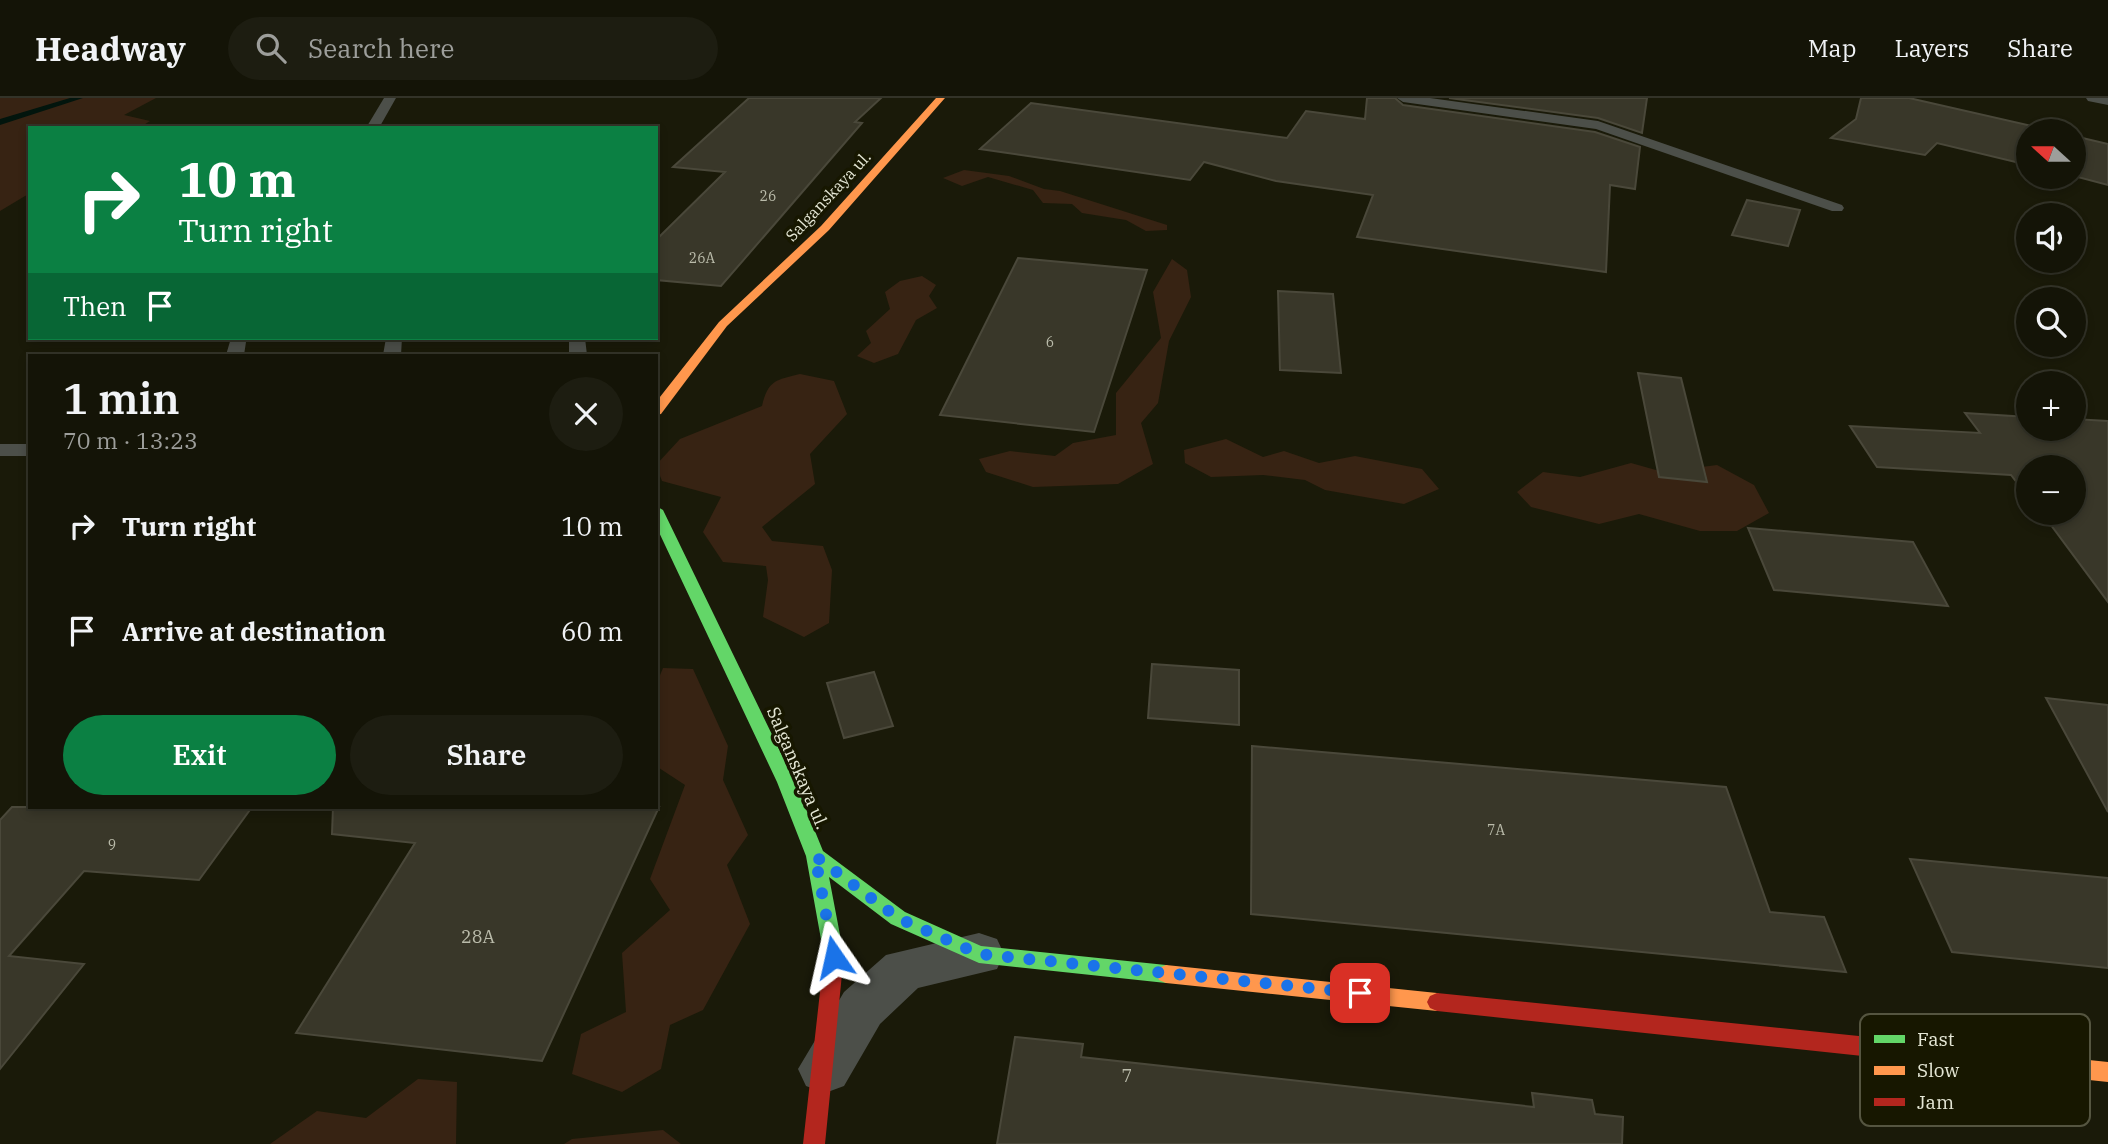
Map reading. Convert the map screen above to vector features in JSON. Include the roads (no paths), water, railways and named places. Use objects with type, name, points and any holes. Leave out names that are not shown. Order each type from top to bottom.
[{"type":"street","name":"Salganskaya ul.","points":[[659,401],[723,324],[825,228],[941,98]]},
{"type":"street","name":"Salganskaya ul.","points":[[658,514],[786,782],[815,856],[834,957],[814,1144]]},
{"type":"street","points":[[815,856],[898,918],[979,954],[1860,1046]]},
{"type":"street","points":[[823,1072],[862,1009],[904,970],[979,954]]},
{"type":"street","points":[[2090,1070],[2108,1072]]},
{"type":"lane","points":[[373,126],[390,98]]},
{"type":"lane","points":[[1403,98],[1598,125],[1837,208]]},
{"type":"lane","points":[[2092,98],[2108,101]]},
{"type":"lane","points":[[0,450],[28,450]]},
{"type":"waterway","points":[[0,122],[79,98]]}]
